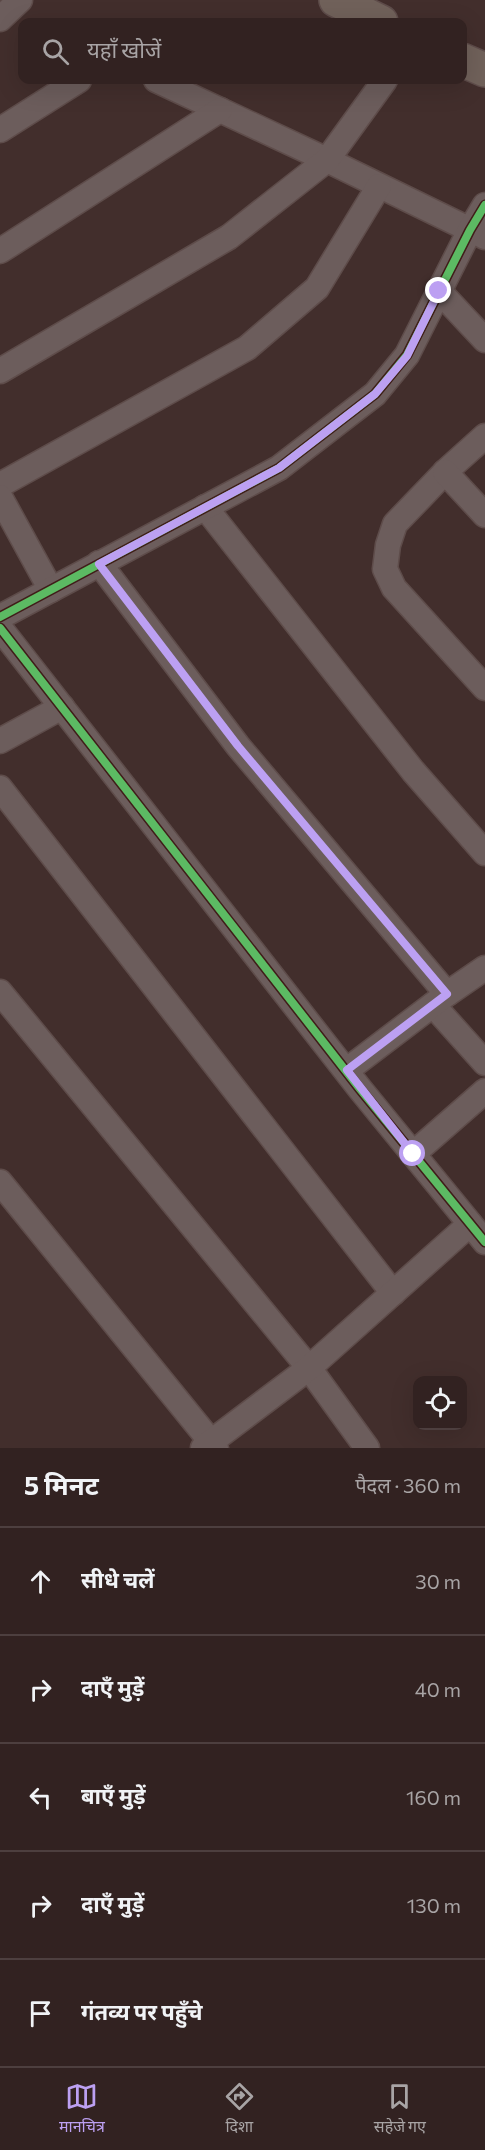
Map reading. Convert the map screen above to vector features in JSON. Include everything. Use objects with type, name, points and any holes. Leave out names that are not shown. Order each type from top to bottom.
[{"type":"main road","points":[[336,0],[373,18]]},
{"type":"main road","points":[[467,62],[485,70]]},
{"type":"street","points":[[0,19],[20,0]]},
{"type":"street","points":[[0,130],[73,84]]},
{"type":"street","points":[[165,84],[327,159],[477,233]]},
{"type":"street","points":[[0,371],[230,237],[327,159],[382,84]]},
{"type":"street","points":[[0,251],[220,110]]},
{"type":"street","points":[[0,485],[247,348],[317,288],[380,186]]},
{"type":"street","points":[[0,617],[279,468],[375,394],[407,356],[439,291],[477,233],[485,205]]},
{"type":"street","points":[[439,291],[485,340]]},
{"type":"street","points":[[485,436],[445,472],[395,524],[388,545],[385,569],[394,588],[485,688]]},
{"type":"street","points":[[445,472],[485,515]]},
{"type":"street","points":[[0,497],[51,590]]},
{"type":"street","points":[[205,507],[413,771],[485,854]]},
{"type":"street","points":[[99,564],[238,746],[440,999],[485,1063]]},
{"type":"street","points":[[0,628],[477,1233],[393,1293],[309,1368],[210,1446],[0,1182]]},
{"type":"street","points":[[0,741],[62,707]]},
{"type":"street","points":[[0,788],[393,1293]]},
{"type":"street","points":[[347,1070],[440,999],[485,968]]},
{"type":"street","points":[[0,992],[309,1368],[367,1448]]},
{"type":"street","points":[[413,1154],[485,1091]]},
{"type":"cycle path","points":[[0,617],[279,468],[375,394],[407,355],[485,205]]},
{"type":"cycle path","points":[[0,628],[360,1089],[485,1242]]},
{"type":"route","points":[[413,1154],[347,1070],[447,994],[238,746],[99,564],[279,468],[375,394],[407,356],[439,291]]}]
